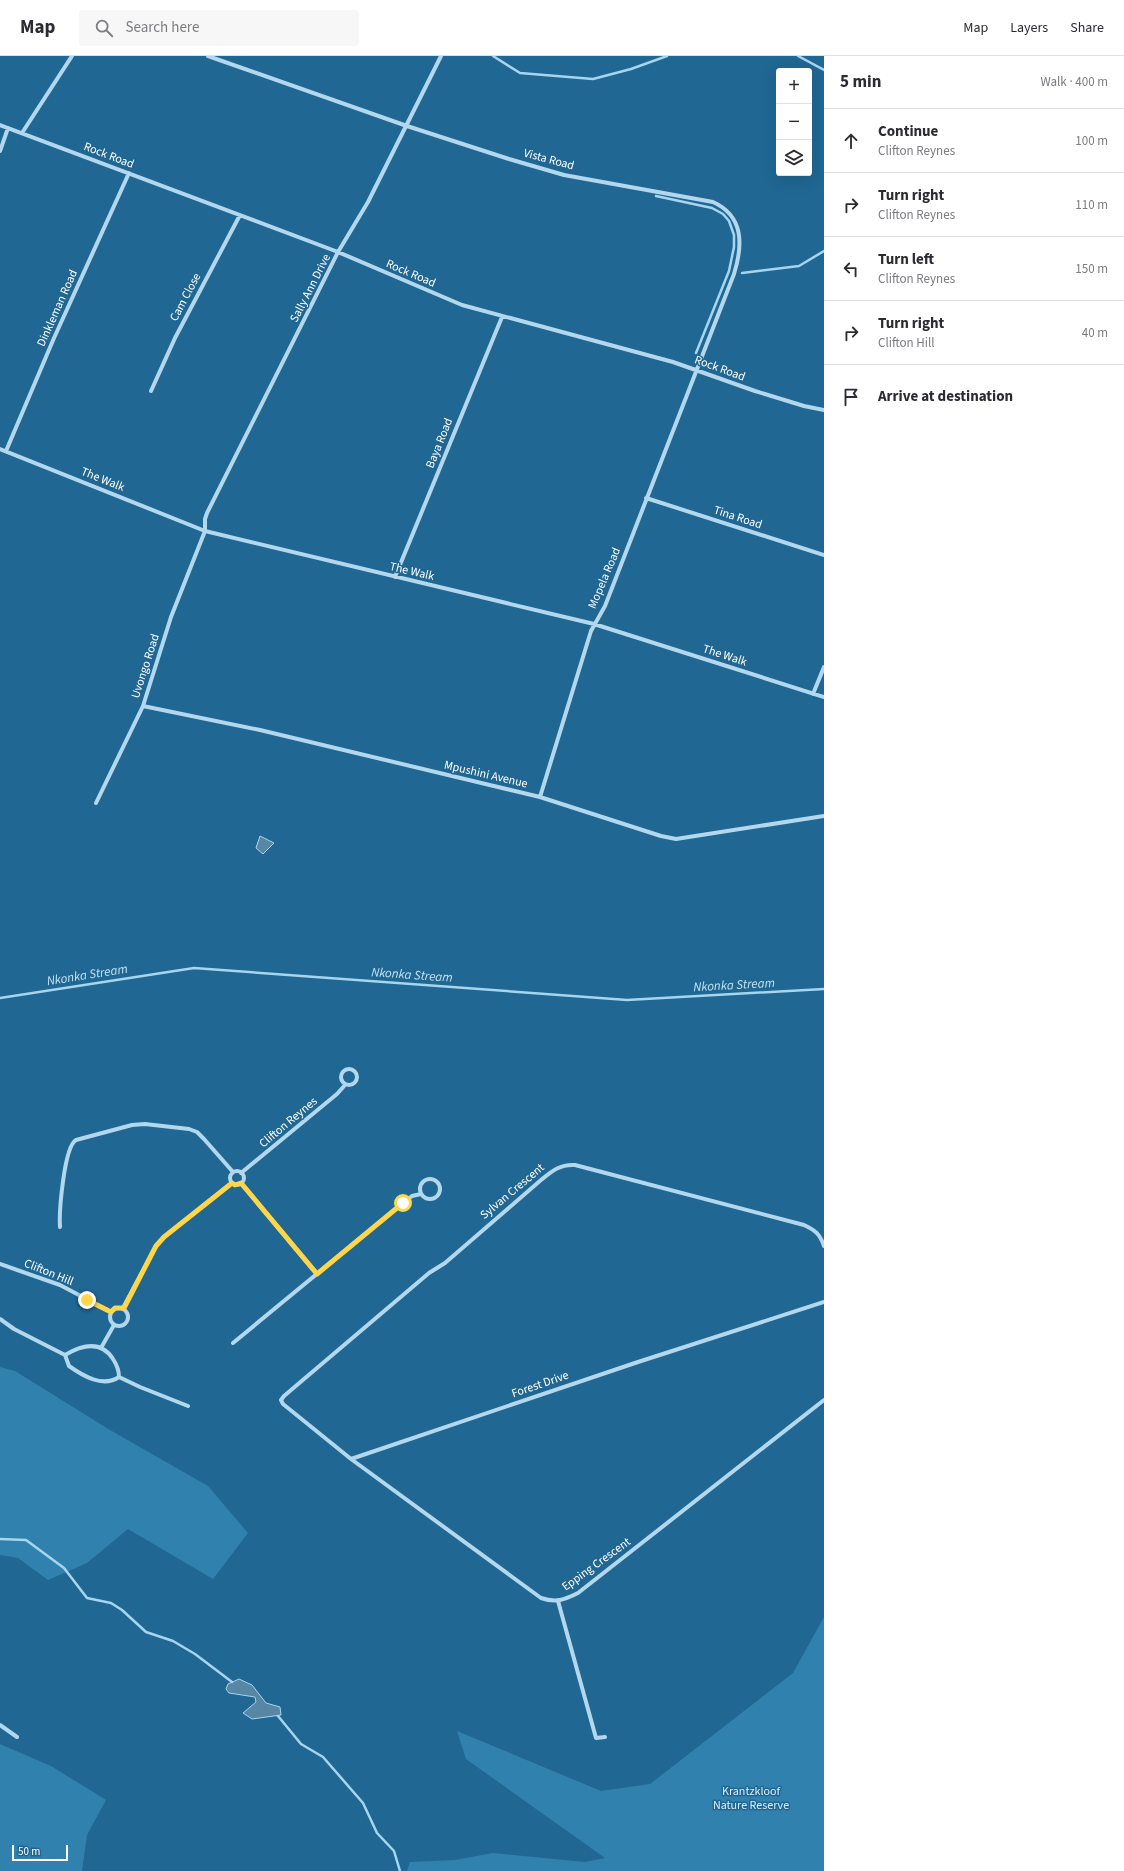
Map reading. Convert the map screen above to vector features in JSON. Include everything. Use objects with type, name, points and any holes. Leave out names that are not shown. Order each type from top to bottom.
[{"type":"street","points":[[22,133],[72,56]]},
{"type":"street","name":"Vista Road","points":[[208,56],[407,126],[564,175],[705,200],[726,209],[734,219],[738,231],[740,247],[738,262],[697,371]]},
{"type":"street","name":"Sally Ann Drive","points":[[205,531],[205,519],[207,513],[338,252],[368,202],[441,56]]},
{"type":"street","name":"Rock Road","points":[[0,125],[338,252],[449,300],[502,317],[673,362],[804,406],[824,410]]},
{"type":"street","points":[[0,151],[8,128]]},
{"type":"street","name":"Dinkleman Road","points":[[6,451],[54,338],[129,174]]},
{"type":"street","name":"Cam Close","points":[[151,391],[175,338],[240,215]]},
{"type":"street","name":"Baya Road","points":[[394,577],[502,317]]},
{"type":"street","name":"Mopela Road","points":[[540,797],[594,624],[605,606],[697,371]]},
{"type":"street","name":"The Walk","points":[[0,449],[205,531],[594,624],[824,697]]},
{"type":"street","name":"Tina Road","points":[[646,498],[824,555]]},
{"type":"street","name":"Uvongo Road","points":[[96,803],[143,706],[171,617],[205,531]]},
{"type":"street","points":[[813,694],[824,667]]},
{"type":"street","name":"Mpushini Avenue","points":[[143,706],[260,730],[540,797],[661,836],[676,839],[824,816]]},
{"type":"street","name":"Clifton Reynes","points":[[241,1173],[337,1094],[345,1085],[351,1085],[356,1082],[357,1077],[353,1070],[348,1069],[342,1073],[341,1078],[345,1085]]},
{"type":"street","points":[[60,1227],[59,1213],[67,1160],[70,1147],[76,1140],[132,1125],[145,1124],[189,1129],[197,1132],[204,1138],[233,1172]]},
{"type":"street","name":"Sylvan Crescent","points":[[351,1459],[283,1404],[281,1400],[371,1321],[429,1273],[445,1263],[540,1180],[556,1168],[566,1165],[575,1166],[804,1225],[815,1230],[821,1237],[824,1246]]},
{"type":"street","points":[[233,1172],[237,1171],[241,1173],[243,1177],[241,1183]]},
{"type":"street","points":[[232,1183],[230,1178],[233,1172]]},
{"type":"street","points":[[426,1180],[433,1180],[440,1186],[438,1196],[433,1199],[426,1198],[421,1194],[422,1184],[426,1180]]},
{"type":"street","points":[[232,1183],[235,1185],[241,1183]]},
{"type":"street","points":[[124,1308],[156,1246],[164,1237],[232,1183]]},
{"type":"street","points":[[241,1183],[317,1274]]},
{"type":"street","points":[[232,1343],[403,1203],[412,1196],[421,1194]]},
{"type":"street","name":"Clifton Hill","points":[[0,1264],[60,1285],[111,1312]]},
{"type":"street","name":"Forest Drive","points":[[351,1459],[646,1359],[824,1302]]},
{"type":"street","points":[[114,1325],[110,1318],[111,1312],[115,1308],[124,1308]]},
{"type":"street","points":[[114,1325],[120,1326],[127,1320],[128,1314],[124,1308]]},
{"type":"street","points":[[0,1319],[14,1329],[65,1354],[69,1366],[94,1380],[113,1381],[119,1377]]},
{"type":"street","points":[[101,1348],[114,1325]]},
{"type":"street","points":[[65,1354],[85,1346],[101,1348],[112,1357],[116,1364],[119,1377]]},
{"type":"street","points":[[119,1377],[188,1406]]},
{"type":"street","name":"Epping Crescent","points":[[351,1459],[541,1598],[550,1601],[558,1601],[578,1593],[824,1400]]},
{"type":"street","points":[[558,1601],[596,1738],[605,1737]]},
{"type":"street","points":[[0,1725],[17,1737]]},
{"type":"green space","points":[[0,1367],[15,1371],[110,1430],[208,1486],[248,1533],[213,1579],[128,1529],[87,1563],[48,1580],[18,1558],[0,1555]]},
{"type":"green space","name":"Krantzkloof Nature Reserve","points":[[824,1617],[824,1871],[407,1871],[410,1862],[455,1860],[493,1853],[585,1862],[605,1858],[466,1759],[457,1731],[601,1791],[650,1784],[793,1673]]},
{"type":"green space","points":[[0,1744],[51,1766],[106,1800],[87,1835],[82,1871],[0,1871]]},
{"type":"shaded area","points":[[260,836],[274,843],[263,854],[256,848]]},
{"type":"shaded area","points":[[239,1679],[252,1685],[266,1703],[280,1707],[281,1715],[252,1719],[243,1713],[256,1702],[255,1697],[229,1693],[226,1689],[228,1684]]},
{"type":"waterway","points":[[493,56],[520,73],[593,79],[631,69],[667,56]]},
{"type":"waterway","points":[[798,56],[824,70]]},
{"type":"waterway","points":[[656,196],[712,208],[723,214],[729,221],[734,235],[734,247],[729,271],[696,353]]},
{"type":"waterway","points":[[742,273],[799,266],[824,251]]},
{"type":"waterway","name":"Nkonka Stream","points":[[0,998],[194,968],[627,1000],[824,989]]},
{"type":"waterway","points":[[0,1539],[26,1540],[64,1568],[87,1598],[111,1603],[122,1610],[146,1632],[173,1641],[195,1654],[232,1682]]},
{"type":"waterway","points":[[278,1716],[301,1744],[323,1757],[363,1803],[377,1833],[394,1851],[400,1871]]},
{"type":"route","points":[[87,1300],[111,1312],[115,1308],[124,1308],[156,1246],[164,1237],[232,1183],[237,1185],[241,1183],[317,1274],[403,1203]]}]
